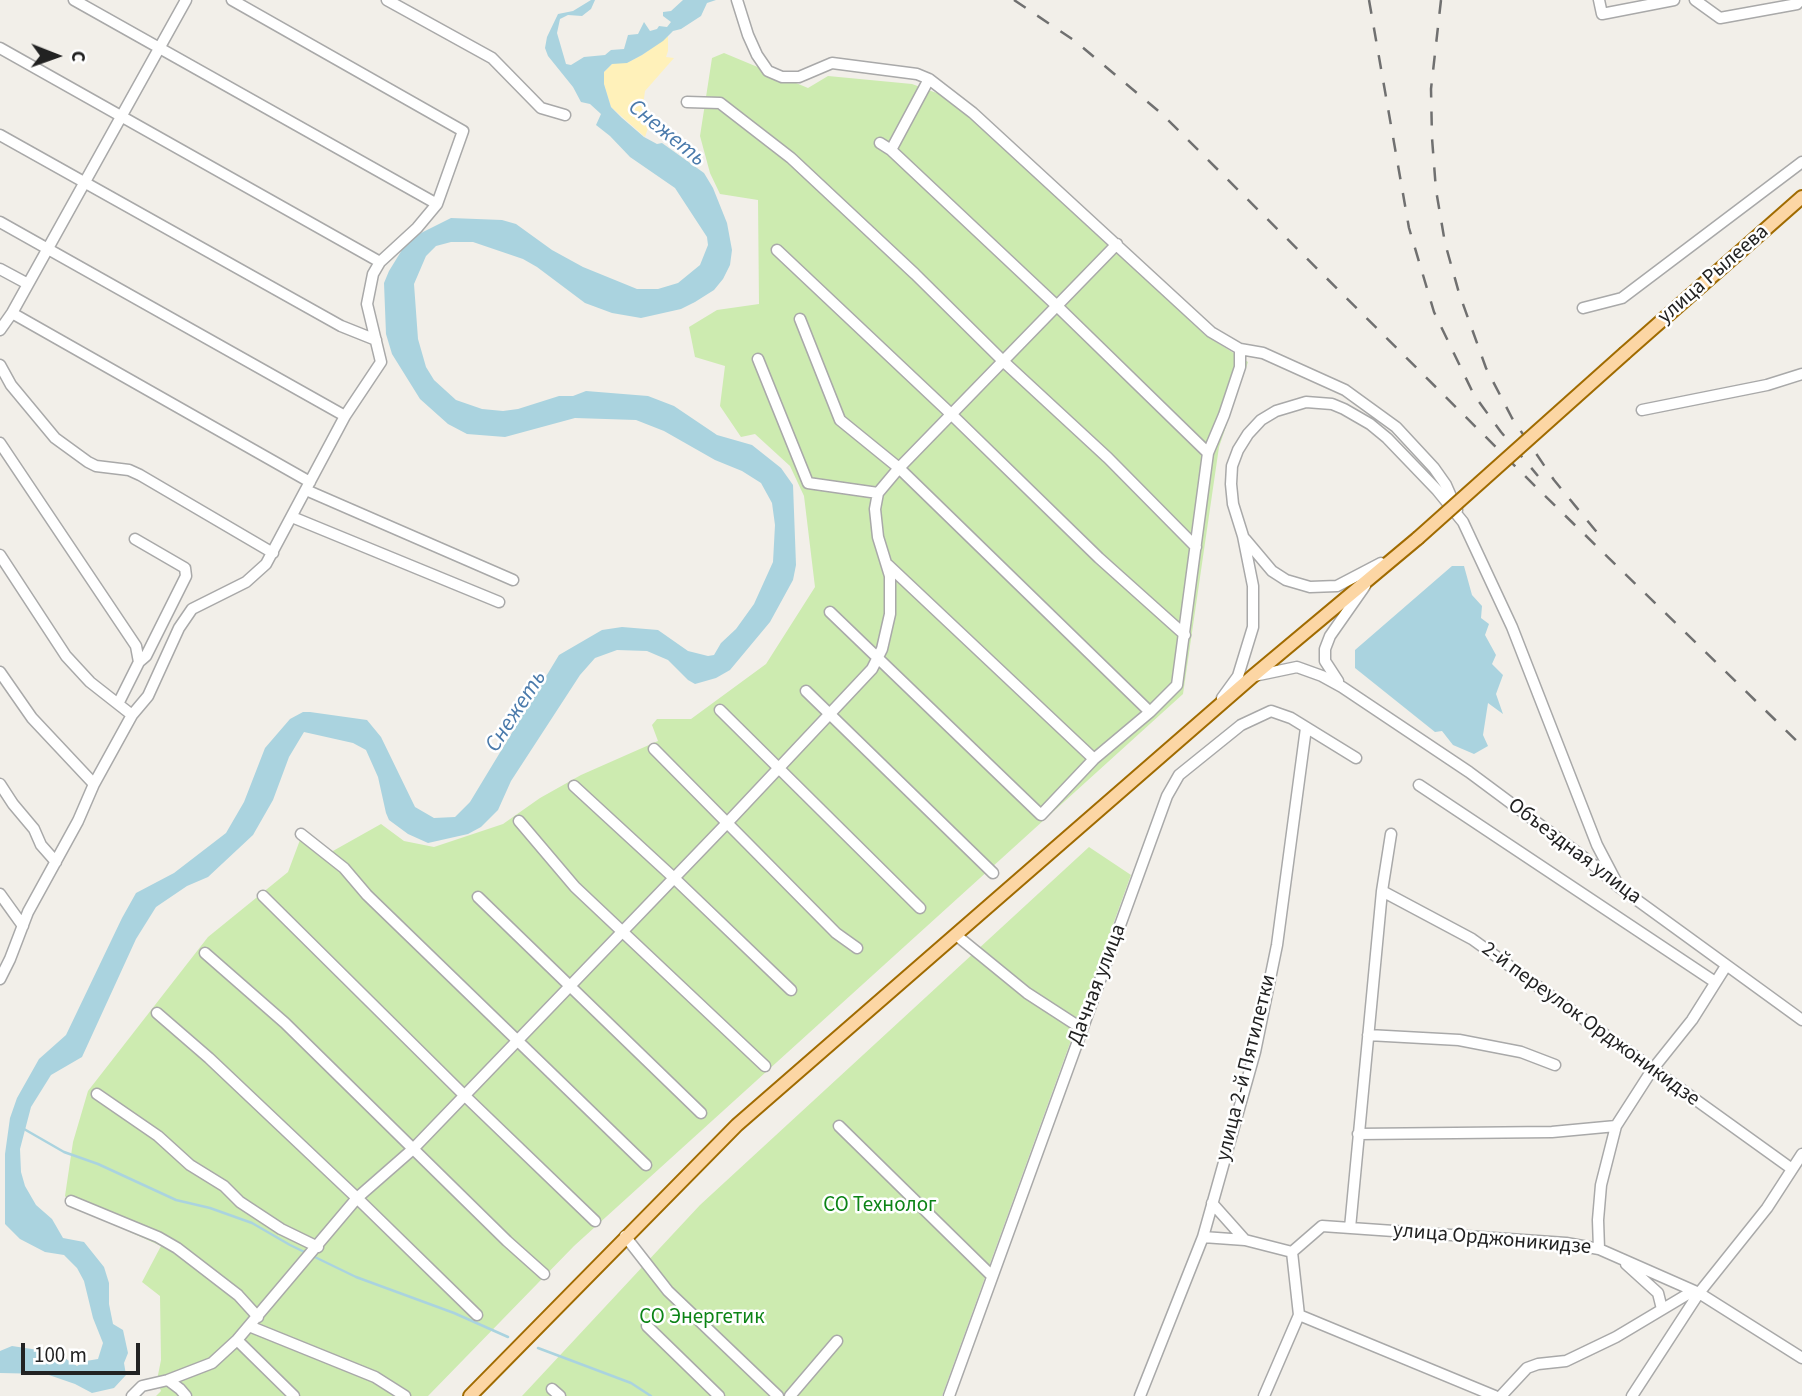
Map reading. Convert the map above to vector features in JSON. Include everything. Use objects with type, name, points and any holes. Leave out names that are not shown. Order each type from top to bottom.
[{"type":"main road","name":"улица Рылеева","points":[[470,1396],[737,1125],[1199,723],[1418,538],[1802,197]]},
{"type":"street","points":[[74,0],[437,204]]},
{"type":"street","points":[[0,330],[12,313],[186,0]]},
{"type":"street","points":[[0,979],[28,912],[132,715],[148,696],[179,628],[192,608],[246,582],[267,564],[345,416],[381,362],[368,304],[373,274],[380,262],[417,228],[437,204],[463,131],[232,0]]},
{"type":"street","points":[[387,0],[492,58],[541,107],[565,115]]},
{"type":"street","points":[[737,0],[748,35],[768,71],[782,77],[799,77],[832,63],[917,74],[929,79],[973,113],[1211,332],[1240,349],[1263,353],[1345,390],[1396,428],[1434,468],[1446,485],[1512,626],[1575,793],[1619,887]]},
{"type":"street","points":[[1599,0],[1602,13],[1674,0]]},
{"type":"street","points":[[1695,0],[1720,18],[1797,4],[1800,0]]},
{"type":"street","points":[[0,48],[380,262]]},
{"type":"street","points":[[891,150],[929,79]]},
{"type":"street","points":[[687,102],[720,103],[791,158],[1108,458],[1196,547]]},
{"type":"street","points":[[0,135],[341,326],[376,340]]},
{"type":"street","points":[[880,143],[891,150],[1057,306],[1208,453]]},
{"type":"street","points":[[1583,308],[1611,303],[1622,298],[1802,162]]},
{"type":"street","points":[[0,222],[345,416]]},
{"type":"street","points":[[132,1396],[142,1386],[168,1380],[212,1363],[237,1340],[358,1198],[413,1149],[872,669],[882,649],[890,614],[890,576],[878,537],[874,509],[878,493],[899,468],[1117,244]]},
{"type":"street","points":[[777,250],[1118,576],[1185,635]]},
{"type":"street","points":[[0,269],[28,284]]},
{"type":"street","points":[[12,313],[308,486],[513,580]]},
{"type":"street","points":[[800,319],[840,421],[899,468],[1150,712]]},
{"type":"street","points":[[830,612],[1041,815],[1094,759],[1150,712],[1177,685],[1208,453],[1240,367],[1240,349]]},
{"type":"street","points":[[758,359],[808,483],[878,493]]},
{"type":"street","points":[[0,365],[11,385],[55,438],[88,462],[141,475],[273,553]]},
{"type":"street","points":[[1642,410],[1767,385],[1802,374]]},
{"type":"street","points":[[1199,723],[1223,698],[1238,676],[1253,626],[1253,586],[1243,536],[1233,504],[1231,484],[1232,466],[1238,450],[1261,419],[1276,411],[1306,402],[1332,404],[1370,424],[1420,472],[1463,522]]},
{"type":"street","points":[[0,443],[136,646],[139,662]]},
{"type":"street","points":[[292,517],[499,602]]},
{"type":"street","points":[[1243,536],[1272,571],[1286,580],[1310,587],[1338,586],[1403,551]]},
{"type":"street","points":[[118,704],[139,662],[146,656],[186,576],[185,568],[135,540]]},
{"type":"street","points":[[0,555],[66,656],[90,682],[132,715]]},
{"type":"street","points":[[887,564],[1094,759]]},
{"type":"street","points":[[1342,687],[1329,670],[1325,661],[1325,649],[1340,621],[1371,578]]},
{"type":"street","name":"Объездная улица","points":[[1254,677],[1297,667],[1342,687],[1469,772],[1590,862],[1619,887],[1802,1020]]},
{"type":"street","points":[[0,671],[32,718],[94,784]]},
{"type":"street","points":[[806,691],[993,873]]},
{"type":"street","points":[[720,710],[920,908]]},
{"type":"street","name":"Дачная улица","points":[[949,1396],[1167,796],[1180,775],[1241,725],[1271,711],[1292,718],[1356,758]]},
{"type":"street","name":"улица 2-й Пятилетки","points":[[1140,1396],[1203,1237],[1255,1052],[1277,945],[1306,728]]},
{"type":"street","points":[[654,750],[836,933],[858,948]]},
{"type":"street","points":[[0,784],[34,829],[41,845],[56,862]]},
{"type":"street","points":[[1419,785],[1715,982]]},
{"type":"street","points":[[575,786],[791,990]]},
{"type":"street","points":[[519,821],[575,887],[765,1066]]},
{"type":"street","points":[[301,834],[344,869],[367,895],[646,1165]]},
{"type":"street","points":[[1350,1228],[1381,891],[1391,834]]},
{"type":"street","points":[[1590,862],[1598,858],[1601,852]]},
{"type":"street","name":"2-й переулок Орджоникидзе","points":[[1381,891],[1472,939],[1792,1169]]},
{"type":"street","points":[[0,894],[23,926]]},
{"type":"street","points":[[263,896],[595,1220]]},
{"type":"street","points":[[478,897],[701,1113]]},
{"type":"street","points":[[956,936],[1027,993],[1081,1028]]},
{"type":"street","points":[[205,953],[285,1023],[544,1274]]},
{"type":"street","points":[[1599,1249],[1601,1185],[1616,1126],[1652,1070],[1692,1020],[1726,965]]},
{"type":"street","points":[[157,1013],[209,1058],[358,1198],[477,1315]]},
{"type":"street","points":[[1368,1035],[1459,1040],[1521,1052],[1555,1065]]},
{"type":"street","points":[[97,1094],[158,1136],[190,1165],[224,1186],[240,1202],[281,1229],[318,1247]]},
{"type":"street","points":[[839,1126],[992,1276]]},
{"type":"street","points":[[1358,1134],[1552,1132],[1616,1126]]},
{"type":"street","points":[[1632,1396],[1696,1292],[1767,1208],[1802,1154]]},
{"type":"street","points":[[71,1201],[158,1237],[177,1248],[238,1295],[258,1317]]},
{"type":"street","points":[[1212,1203],[1245,1240]]},
{"type":"street","name":"улица Орджоникидзе","points":[[1293,1252],[1322,1226],[1566,1242],[1599,1249],[1696,1292],[1802,1358]]},
{"type":"street","points":[[625,1236],[668,1291],[778,1396]]},
{"type":"street","points":[[1203,1237],[1245,1240],[1293,1252],[1299,1315],[1264,1396]]},
{"type":"street","points":[[1620,1258],[1658,1293],[1662,1309]]},
{"type":"street","points":[[1501,1396],[1527,1368],[1538,1364],[1566,1362],[1696,1292]]},
{"type":"street","points":[[1299,1315],[1495,1396]]},
{"type":"street","points":[[249,1326],[375,1377],[405,1396]]},
{"type":"street","points":[[647,1326],[719,1396]]},
{"type":"street","points":[[237,1340],[294,1396]]},
{"type":"street","points":[[790,1396],[837,1340]]},
{"type":"street","points":[[168,1380],[186,1396]]},
{"type":"green space","points":[[724,53],[808,88],[828,76],[912,84],[956,100],[1205,335],[1248,362],[1219,447],[1183,694],[574,1246],[428,1396],[156,1396],[161,1391],[157,1380],[161,1360],[160,1296],[142,1282],[161,1246],[72,1206],[65,1196],[73,1142],[88,1091],[208,937],[288,872],[300,840],[324,856],[381,824],[404,841],[434,847],[503,824],[540,798],[581,775],[658,741],[652,725],[657,719],[691,719],[766,664],[815,587],[804,496],[790,466],[755,434],[741,437],[720,406],[725,366],[695,357],[689,327],[717,310],[759,304],[758,200],[720,194],[710,173],[700,136],[712,58]]},
{"type":"green space","name":"СО Технолог","points":[[1089,847],[1131,875],[942,1396],[522,1396],[700,1205]]},
{"type":"sand","points":[[668,36],[666,57],[674,58],[645,91],[641,121],[648,128],[645,137],[611,107],[604,84],[604,72],[613,63],[627,63],[642,55]]},
{"type":"water","points":[[595,0],[591,9],[582,16],[568,15],[560,19],[557,33],[566,64],[571,65],[584,57],[605,55],[611,50],[624,49],[628,35],[638,34],[644,22],[650,31],[659,26],[667,27],[671,22],[663,16],[663,12],[671,11],[683,0],[716,0],[707,3],[701,16],[673,31],[642,55],[627,63],[612,64],[604,72],[604,84],[611,107],[622,118],[644,137],[657,144],[662,143],[704,173],[727,223],[732,250],[730,265],[714,290],[695,302],[681,309],[641,318],[612,313],[585,303],[523,259],[473,242],[451,242],[436,246],[426,256],[414,284],[418,339],[426,367],[434,380],[456,400],[482,409],[518,409],[586,391],[648,396],[674,406],[717,435],[752,445],[781,468],[793,485],[796,565],[793,580],[770,622],[730,670],[716,678],[695,684],[668,660],[647,651],[617,650],[595,658],[580,675],[511,781],[498,810],[481,827],[468,834],[428,843],[408,834],[389,820],[378,777],[366,750],[353,743],[304,732],[289,757],[273,800],[253,835],[208,877],[187,886],[156,907],[136,939],[82,1057],[51,1075],[31,1107],[20,1149],[25,1186],[36,1205],[52,1219],[63,1238],[84,1242],[104,1267],[109,1283],[113,1324],[123,1330],[128,1353],[124,1363],[126,1375],[114,1388],[92,1393],[46,1374],[0,1373],[0,1351],[12,1346],[60,1355],[77,1366],[98,1359],[103,1343],[93,1318],[84,1281],[77,1268],[64,1255],[45,1252],[20,1239],[5,1224],[5,1154],[10,1118],[17,1098],[39,1059],[66,1035],[136,893],[174,873],[226,833],[244,802],[265,748],[290,719],[303,712],[310,712],[367,720],[381,737],[415,807],[434,818],[455,817],[470,802],[559,655],[602,630],[622,627],[658,630],[688,651],[714,655],[754,604],[773,562],[775,525],[772,503],[761,483],[742,471],[715,460],[664,431],[636,420],[575,418],[505,437],[467,434],[448,424],[420,399],[392,354],[386,334],[384,283],[389,271],[405,245],[415,236],[451,218],[502,220],[516,224],[552,250],[583,267],[637,289],[658,289],[678,283],[700,265],[708,245],[707,237],[675,188],[630,157],[596,125],[601,114],[590,104],[581,102],[573,87],[548,56],[545,48],[547,37],[558,14],[573,11]]},
{"type":"water","points":[[1452,566],[1464,566],[1472,595],[1482,606],[1481,618],[1489,624],[1485,635],[1496,655],[1492,664],[1503,675],[1496,694],[1503,714],[1488,703],[1483,735],[1488,746],[1474,754],[1453,745],[1442,731],[1435,732],[1355,668],[1355,650]]},
{"type":"waterway","points":[[24,1129],[64,1152],[98,1164],[176,1200],[210,1208],[252,1223],[356,1277],[454,1313],[508,1337]]},
{"type":"waterway","points":[[538,1348],[631,1383],[651,1396]]},
{"type":"railway","points":[[1014,0],[1075,41],[1162,114],[1542,493],[1802,746]]},
{"type":"railway","points":[[1369,0],[1409,228],[1434,312],[1474,395],[1538,476]]},
{"type":"railway","points":[[1441,0],[1431,89],[1432,138],[1436,190],[1445,243],[1459,293],[1486,368],[1512,418],[1554,480],[1600,536]]},
{"type":"water label","name":"Снежеть","points":[[666,134]]},
{"type":"water label","name":"Снежеть","points":[[517,712]]},
{"type":"park label","name":"СО Энергетик","points":[[702,1318]]}]
